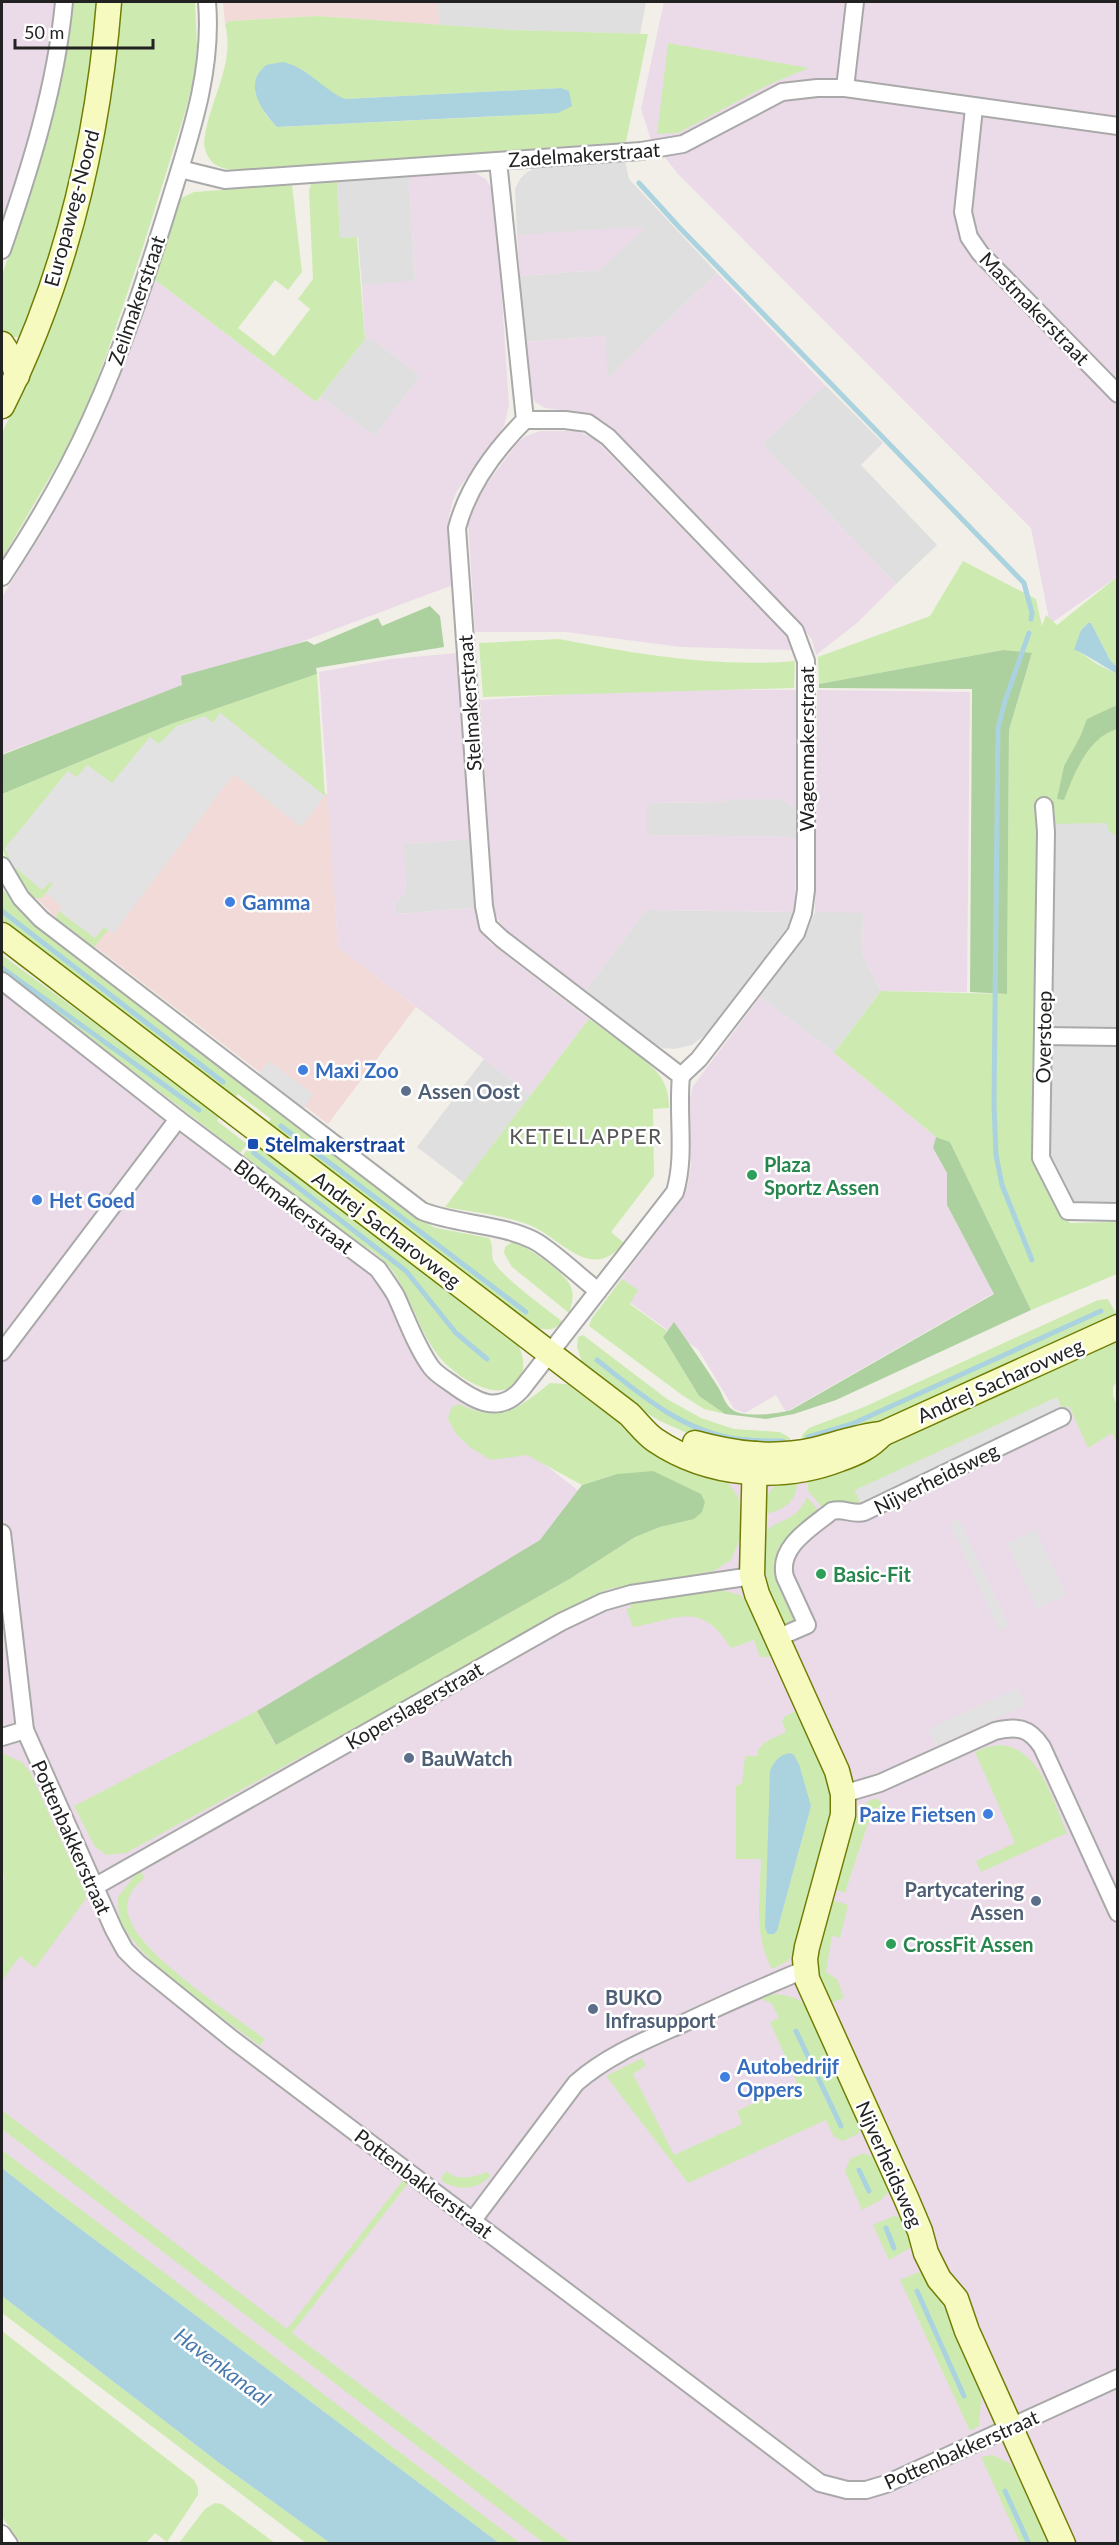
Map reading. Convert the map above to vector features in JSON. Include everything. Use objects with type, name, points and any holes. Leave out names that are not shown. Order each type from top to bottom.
[{"type":"street","points":[[2,250],[33,155],[47,102],[64,2]]},
{"type":"street","name":"Europaweg-Noord","points":[[2,406],[16,376],[57,269],[87,164],[104,63],[109,2]]},
{"type":"street","name":"Zeilmakerstraat","points":[[2,577],[49,503],[92,419],[124,339],[180,169],[204,84],[208,38],[207,2]]},
{"type":"street","points":[[845,88],[855,2]]},
{"type":"street","name":"Zadelmakerstraat","points":[[180,169],[225,180],[668,148],[683,144],[782,92],[817,88],[845,88],[974,108],[1118,126]]},
{"type":"street","name":"Mastmakerstraat","points":[[974,108],[963,212],[969,237],[980,253],[1118,394]]},
{"type":"street","points":[[498,161],[525,420]]},
{"type":"street","points":[[2,345],[13,361],[16,376]]},
{"type":"street","name":"Wagenmakerstraat","points":[[525,420],[565,420],[588,423],[608,437],[795,631],[806,661],[806,890],[804,913],[796,933],[699,1059],[681,1076]]},
{"type":"street","name":"Stelmakerstraat","points":[[525,420],[510,434],[474,483],[464,502],[457,528],[484,906],[488,926],[681,1076]]},
{"type":"street","name":"Overstoep","points":[[1044,806],[1046,832],[1041,1158],[1068,1211],[1118,1212]]},
{"type":"street","points":[[2,866],[21,898],[41,919],[422,1211],[436,1217],[499,1228],[534,1240],[598,1291]]},
{"type":"street","name":"Andrej Sacharovweg","points":[[2,935],[629,1414],[687,1441],[754,1463],[867,1435],[882,1434],[1118,1327]]},
{"type":"street","name":"Blokmakerstraat","points":[[2,981],[177,1119],[378,1269],[394,1294],[432,1369],[467,1395],[485,1402],[499,1404],[513,1399],[551,1354]]},
{"type":"street","points":[[1043,1036],[1118,1037]]},
{"type":"street","points":[[551,1354],[675,1192],[681,1173],[678,1100],[681,1076]]},
{"type":"street","points":[[2,1352],[177,1119]]},
{"type":"street","name":"Nijverheidsweg","points":[[777,1638],[807,1625],[785,1577],[783,1569],[787,1551],[832,1511],[838,1509],[858,1514],[864,1512],[1062,1417]]},
{"type":"street","name":"Nijverheidsweg","points":[[754,1463],[752,1576],[757,1594],[837,1771],[843,1794],[843,1815],[807,1947],[807,1979],[906,2198],[920,2231],[926,2253],[939,2279],[956,2299],[967,2331],[1063,2544]]},
{"type":"street","name":"Pottenbakkerstraat","points":[[2,1533],[25,1730],[125,1950],[232,2039],[743,2427],[820,2483],[847,2490],[866,2490],[886,2484],[1118,2378]]},
{"type":"street","name":"Koperslagerstraat","points":[[96,1886],[533,1638],[592,1607],[631,1594],[752,1576]]},
{"type":"street","points":[[843,1794],[880,1784],[995,1731],[1024,1728],[1042,1747],[1118,1913]]},
{"type":"street","points":[[2,1737],[25,1730]]},
{"type":"street","points":[[473,2220],[576,2083],[587,2073],[604,2061],[648,2039],[806,1969]]},
{"type":"street","points":[[2,2534],[9,2544]]},
{"type":"shaded area","points":[[2,2],[64,2],[2,250]]},
{"type":"shaded area","points":[[223,2],[438,2],[439,25],[317,16],[229,21],[225,24]]},
{"type":"shaded area","points":[[438,2],[646,2],[640,34],[439,25]]},
{"type":"shaded area","points":[[664,2],[1117,2],[1117,577],[1050,624],[1031,528],[678,174],[651,140],[641,109]]},
{"type":"shaded area","points":[[625,162],[629,179],[717,273],[607,379],[605,336],[525,342],[520,276],[600,270],[517,235],[515,189],[527,172],[539,167]]},
{"type":"shaded area","points":[[475,173],[486,179],[495,194],[509,405],[504,426],[457,491],[452,503],[449,517],[453,585],[2,754],[2,597],[46,527],[90,446],[129,353],[155,280],[316,402],[320,397],[375,436],[420,376],[371,338],[365,339],[362,286],[415,280],[409,176]]},
{"type":"shaded area","points":[[409,176],[415,281],[362,286],[358,237],[340,238],[337,181]]},
{"type":"shaded area","points":[[645,228],[600,270],[520,276],[517,235]]},
{"type":"shaded area","points":[[717,273],[825,385],[762,444],[896,584],[857,623],[816,655],[812,640],[800,623],[613,428],[586,413],[545,408],[535,402],[528,388],[525,342],[605,336],[608,378]]},
{"type":"shaded area","points":[[371,338],[420,376],[375,436],[320,397],[365,339]]},
{"type":"shaded area","points":[[825,385],[883,443],[861,465],[937,545],[896,584],[762,444]]},
{"type":"shaded area","points":[[540,431],[577,431],[595,439],[787,637],[795,650],[681,647],[566,632],[475,632],[468,521],[470,511],[477,497],[518,442]]},
{"type":"shaded area","points":[[457,653],[470,839],[404,844],[406,892],[395,904],[396,914],[474,908],[480,929],[490,943],[589,1019],[531,1095],[338,947],[319,672],[391,659]]},
{"type":"shaded area","points":[[648,689],[798,690],[796,808],[779,799],[647,803],[647,835],[796,837],[795,912],[646,910],[585,991],[507,932],[496,917],[480,700]]},
{"type":"shaded area","points":[[817,690],[970,692],[967,992],[881,991],[862,953],[863,913],[815,912]]},
{"type":"shaded area","points":[[220,710],[328,795],[338,947],[416,1007],[328,1124],[52,914],[31,893],[16,873],[67,769]]},
{"type":"shaded area","points":[[220,713],[325,796],[301,827],[234,774],[113,934],[104,927],[95,938],[59,911],[62,907],[46,893],[53,883],[50,882],[42,890],[11,864],[6,847],[68,771],[77,778],[87,765],[112,783],[150,737],[159,744],[177,726],[205,716],[213,723]]},
{"type":"shaded area","points":[[728,799],[779,799],[796,808],[796,837],[647,835],[647,803],[723,802]]},
{"type":"shaded area","points":[[1053,812],[1117,824],[1117,1205],[1073,1205],[1047,1160]]},
{"type":"shaded area","points":[[470,839],[474,908],[396,914],[395,904],[406,892],[403,844]]},
{"type":"shaded area","points":[[646,910],[795,912],[788,927],[705,1035],[692,1045],[674,1049],[663,1048],[650,1042],[585,991]]},
{"type":"shaded area","points":[[815,912],[863,912],[862,953],[881,991],[834,1053],[760,997],[806,934]]},
{"type":"shaded area","points":[[2,991],[378,1278],[416,1355],[464,1402],[615,1519],[716,1473],[850,1467],[1082,1365],[1118,1447],[1117,2543],[499,2543],[2,2168]]},
{"type":"shaded area","points":[[760,997],[834,1053],[936,1137],[933,1148],[947,1173],[947,1205],[994,1293],[786,1412],[776,1395],[745,1413],[734,1409],[698,1349],[670,1332],[613,1290],[681,1200],[688,1184],[691,1165],[688,1105],[693,1086]]},
{"type":"shaded area","points":[[484,1059],[531,1095],[464,1183],[417,1147]]},
{"type":"shaded area","points":[[269,1061],[313,1094],[304,1108],[259,1074]]},
{"type":"shaded area","points":[[1057,1397],[1062,1409],[861,1504],[855,1490]]},
{"type":"shaded area","points":[[959,1519],[1009,1626],[999,1631],[950,1524]]},
{"type":"shaded area","points":[[1036,1530],[1066,1595],[1037,1609],[1007,1543]]},
{"type":"shaded area","points":[[1018,1688],[1026,1705],[936,1746],[928,1729]]},
{"type":"green space","points":[[72,2],[99,2],[88,101],[62,221],[22,337],[10,337],[2,333],[2,275],[35,181],[55,110]]},
{"type":"green space","points":[[121,2],[195,2],[197,46],[194,76],[142,250],[90,398],[65,451],[2,559],[2,433],[35,365],[73,256],[102,143],[111,91]]},
{"type":"green space","points":[[317,16],[513,30],[648,34],[626,142],[235,170],[214,164],[205,151],[204,144],[210,114],[224,70],[227,55],[225,24],[229,21]],"holes":[[[304,71],[330,93],[345,99],[561,88],[513,114],[504,116],[277,127],[266,115],[255,92]]]},
{"type":"green space","points":[[668,43],[809,68],[768,85],[678,133],[657,134]]},
{"type":"green space","points":[[337,181],[340,238],[357,237],[365,339],[316,402],[155,280],[175,208],[183,197],[194,192],[292,185],[302,272],[288,290],[275,280],[238,328],[274,356],[310,309],[298,299],[313,279],[309,190],[311,184]]},
{"type":"green space","points":[[963,561],[1036,599],[1042,626],[1046,615],[1057,625],[1117,577],[1117,667],[1110,660],[1091,623],[1081,630],[1077,648],[1074,648],[1117,674],[1117,836],[1109,831],[1107,823],[1039,824],[1033,1151],[1060,1211],[1070,1223],[1117,1222],[1117,1274],[1031,1310],[950,1142],[936,1137],[834,1053],[881,991],[1007,994],[1009,730],[1032,654],[1003,650],[819,684],[818,657],[930,616]]},
{"type":"green space","points":[[430,606],[440,616],[444,647],[316,668],[317,674],[171,724],[2,794],[2,755],[182,685],[181,676],[307,641],[314,645],[378,618],[382,626]]},
{"type":"green space","points":[[559,639],[618,650],[706,661],[765,663],[795,661],[794,688],[483,697],[479,643]]},
{"type":"green space","points":[[1003,650],[1032,653],[1009,730],[1007,994],[970,992],[972,689],[819,688],[819,684]]},
{"type":"green space","points":[[317,674],[325,796],[220,713],[213,723],[177,726],[159,745],[150,737],[112,784],[87,765],[77,777],[68,771],[5,849],[42,890],[50,881],[53,884],[42,898],[34,898],[9,865],[2,847],[2,794],[171,724]]},
{"type":"green space","points":[[1117,707],[1117,729],[1107,733],[1090,748],[1064,800],[1057,799],[1064,766],[1087,719]]},
{"type":"green space","points":[[2,889],[32,922],[420,1220],[436,1228],[489,1238],[493,1260],[497,1267],[563,1322],[551,1329],[537,1328],[267,1125],[271,1119],[238,1094],[233,1100],[2,922]]},
{"type":"green space","points":[[59,911],[95,938],[104,927],[108,930],[94,947],[56,918]]},
{"type":"green space","points":[[2,955],[220,1115],[217,1121],[247,1144],[240,1153],[2,971]]},
{"type":"green space","points":[[589,1019],[655,1070],[664,1084],[669,1104],[669,1108],[653,1109],[654,1176],[611,1232],[624,1243],[611,1255],[599,1259],[587,1258],[575,1253],[527,1224],[445,1207]]},
{"type":"green space","points":[[936,1137],[950,1142],[1031,1310],[836,1400],[794,1414],[766,1419],[725,1414],[699,1396],[663,1337],[674,1322],[730,1408],[745,1414],[770,1414],[791,1410],[994,1294],[947,1205],[947,1173],[933,1148]]},
{"type":"green space","points":[[254,1141],[516,1341],[523,1358],[522,1375],[518,1382],[503,1390],[492,1390],[468,1381],[448,1366],[431,1345],[406,1293],[387,1264],[243,1155]]},
{"type":"green space","points":[[512,1242],[544,1260],[566,1280],[572,1288],[573,1295],[569,1313],[512,1267],[504,1253],[505,1247]]},
{"type":"green space","points":[[622,1279],[638,1290],[630,1304],[667,1331],[663,1337],[699,1396],[725,1414],[704,1409],[682,1395],[589,1326],[592,1318]]},
{"type":"green space","points":[[1108,1299],[1117,1315],[877,1424],[803,1446],[802,1435],[809,1428],[864,1407],[1098,1300]]},
{"type":"green space","points":[[583,1335],[667,1399],[701,1418],[734,1429],[780,1432],[790,1438],[791,1448],[696,1437],[660,1421],[643,1411],[583,1365],[577,1347],[578,1337]]},
{"type":"green space","points":[[1117,1340],[1117,1381],[1113,1387],[1113,1395],[1117,1406],[1117,1444],[1112,1433],[1088,1448],[1069,1406],[1062,1409],[1057,1398],[855,1491],[861,1504],[859,1505],[835,1501],[822,1507],[808,1491],[808,1476],[839,1467]]},
{"type":"green space","points":[[550,1383],[567,1384],[628,1430],[725,1479],[738,1496],[742,1520],[742,1533],[731,1560],[714,1571],[608,1589],[126,1853],[107,1855],[95,1847],[74,1806],[257,1711],[275,1745],[571,1578],[635,1537],[660,1527],[694,1519],[617,1474],[582,1485],[527,1455],[491,1460],[471,1448],[456,1434],[448,1419],[451,1408],[459,1404],[486,1413],[508,1411],[528,1400]]},
{"type":"green space","points":[[653,1471],[701,1494],[705,1502],[702,1512],[694,1519],[660,1527],[635,1537],[571,1578],[276,1745],[257,1711],[540,1540],[582,1485],[617,1474]]},
{"type":"green space","points":[[797,1478],[796,1492],[789,1503],[778,1510],[764,1514],[772,1488],[782,1482]]},
{"type":"green space","points":[[807,1497],[818,1510],[780,1545],[777,1555],[778,1574],[794,1619],[792,1623],[784,1626],[767,1580],[765,1532],[797,1512]]},
{"type":"green space","points":[[722,1590],[740,1595],[752,1607],[771,1653],[769,1657],[760,1657],[754,1640],[731,1648],[720,1633],[699,1618],[676,1617],[633,1627],[626,1609],[631,1608],[630,1604]]},
{"type":"green space","points":[[800,1709],[830,1779],[834,1805],[794,1950],[788,1961],[772,1969],[762,1943],[760,1929],[761,1859],[736,1859],[736,1786],[742,1783],[745,1756],[758,1756],[758,1750],[765,1742],[786,1732],[782,1721],[784,1717]],"holes":[[[811,1806],[777,1931],[774,1934],[768,1934]]]},
{"type":"green space","points":[[1001,1745],[1015,1749],[1036,1766],[1051,1793],[1067,1833],[981,1872],[976,1861],[1015,1843],[975,1752]]},
{"type":"green space","points":[[2,1753],[23,1763],[31,1774],[85,1893],[85,1900],[35,1968],[20,1956],[2,1981],[2,1883],[5,1878],[2,1869]]},
{"type":"green space","points":[[873,1799],[878,1799],[883,1805],[872,1811],[845,1893],[833,1889],[851,1825],[864,1805]]},
{"type":"green space","points":[[138,1871],[145,1878],[135,1887],[129,1897],[127,1909],[131,1922],[140,1937],[191,1985],[265,2039],[260,2046],[182,1988],[129,1936],[120,1919],[118,1897]]},
{"type":"green space","points":[[831,1900],[848,1905],[840,1938],[832,1936],[826,1972],[837,1979],[844,1998],[829,2004],[818,1973],[816,1955]]},
{"type":"green space","points":[[773,1994],[792,1997],[808,2008],[862,2126],[858,2134],[843,2141],[834,2137],[826,2120],[688,2183],[606,2076],[642,2058],[646,2066],[633,2074],[674,2155],[742,2124],[737,2111],[797,2083],[770,2022],[779,2018],[772,2004],[760,1998]]},
{"type":"green space","points":[[2,2110],[287,2329],[404,2179],[409,2182],[292,2333],[571,2543],[544,2543],[2,2129]]},
{"type":"green space","points":[[2,2150],[520,2543],[499,2543],[58,2212],[2,2168]]},
{"type":"green space","points":[[864,2153],[875,2158],[891,2189],[881,2200],[862,2210],[845,2171],[850,2159]]},
{"type":"green space","points":[[447,2171],[461,2177],[472,2177],[487,2172],[491,2176],[480,2184],[462,2188],[443,2182],[441,2177]]},
{"type":"green space","points":[[894,2216],[903,2218],[912,2239],[912,2247],[889,2260],[873,2225]]},
{"type":"green space","points":[[919,2272],[931,2278],[982,2390],[979,2426],[970,2431],[900,2280]]},
{"type":"green space","points":[[2,2296],[218,2462],[330,2543],[306,2543],[2,2313]]},
{"type":"green space","points":[[2,2331],[194,2480],[198,2488],[198,2495],[167,2542],[155,2533],[146,2543],[21,2543],[2,2517]]},
{"type":"green space","points":[[993,2455],[1009,2463],[1017,2471],[1052,2543],[1020,2543],[981,2457]]},
{"type":"green space","points":[[215,2503],[222,2504],[275,2543],[179,2543],[205,2509]]},
{"type":"water","points":[[282,62],[299,68],[345,99],[561,88],[569,91],[572,106],[558,113],[277,127],[260,104],[255,83],[266,65]]},
{"type":"water","points":[[1091,623],[1110,660],[1117,667],[1117,674],[1074,650],[1081,630]]},
{"type":"water","points":[[790,1753],[794,1755],[799,1764],[811,1806],[777,1931],[774,1934],[768,1934],[765,1928],[770,1771],[777,1759]]},
{"type":"water","name":"Havenkanaal","points":[[2,2168],[499,2543],[330,2543],[218,2462],[2,2296]]},
{"type":"waterway","points":[[639,183],[1024,583],[1032,613],[1031,619]]},
{"type":"waterway","points":[[1029,633],[998,728],[994,1104],[996,1155],[1002,1185],[1032,1260]]},
{"type":"waterway","points":[[2,911],[223,1082]]},
{"type":"waterway","points":[[2,968],[199,1110]]},
{"type":"waterway","points":[[281,1126],[526,1312]]},
{"type":"waterway","points":[[254,1153],[406,1271],[456,1333],[487,1359]]},
{"type":"waterway","points":[[808,1437],[852,1424],[1101,1311]]},
{"type":"waterway","points":[[597,1360],[662,1409],[697,1428],[737,1439],[783,1441]]},
{"type":"waterway","points":[[796,2031],[841,2126]]},
{"type":"waterway","points":[[859,2170],[869,2191]]},
{"type":"waterway","points":[[886,2228],[894,2248]]},
{"type":"waterway","points":[[917,2291],[964,2396]]},
{"type":"waterway","points":[[1005,2491],[1029,2544]]},
{"type":"place","name":"Gamma","points":[[230,902]]},
{"type":"place","name":"Maxi Zoo","points":[[303,1070]]},
{"type":"place","name":"Assen Oost","points":[[406,1091]]},
{"type":"place","name":"Stelmakerstraat","points":[[253,1144]]},
{"type":"place","name":"Plaza Sportz Assen","points":[[752,1175]]},
{"type":"place","name":"Het Goed","points":[[37,1200]]},
{"type":"place","name":"Basic-Fit","points":[[821,1574]]},
{"type":"place","name":"BauWatch","points":[[409,1758]]},
{"type":"place","name":"Paize Fietsen","points":[[988,1814]]},
{"type":"place","name":"Partycatering Assen","points":[[1036,1901]]},
{"type":"place","name":"CrossFit Assen","points":[[891,1944]]},
{"type":"place","name":"BUKO Infrasupport","points":[[593,2009]]},
{"type":"place","name":"Autobedrijf Oppers","points":[[725,2077]]},
{"type":"district","name":"KETELLAPPER","points":[[586,1135]]}]
